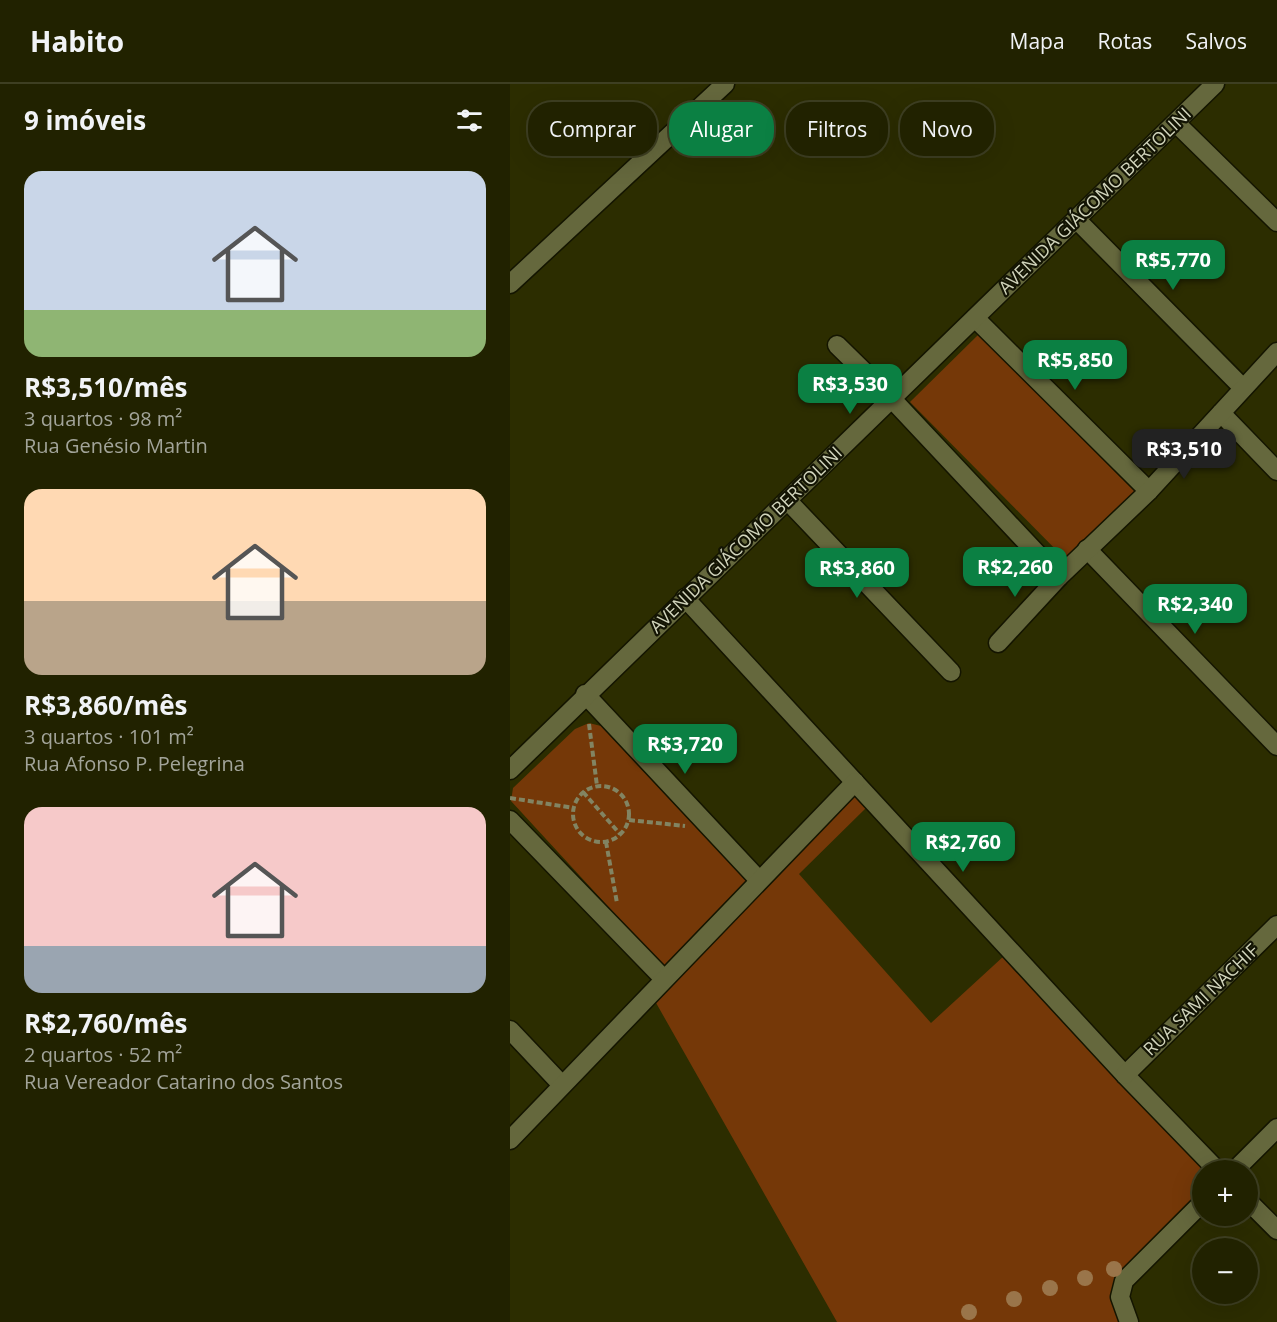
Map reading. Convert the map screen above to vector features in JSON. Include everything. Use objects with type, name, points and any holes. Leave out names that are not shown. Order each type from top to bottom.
[{"type":"street","points":[[510,284],[725,84]]},
{"type":"street","name":"AVENIDA GIÁCOMO BERTOLINI","points":[[510,770],[585,694],[788,501],[1215,84]]},
{"type":"street","points":[[1176,123],[1277,222]]},
{"type":"street","points":[[1076,219],[1243,388]]},
{"type":"street","points":[[975,318],[1149,491]]},
{"type":"street","points":[[837,345],[892,399],[1059,577]]},
{"type":"street","points":[[998,643],[1059,577],[1149,491],[1277,352]]},
{"type":"street","points":[[1221,413],[1277,471]]},
{"type":"street","points":[[788,501],[951,672]]},
{"type":"street","points":[[1087,549],[1277,746]]},
{"type":"street","points":[[686,598],[1125,1075],[1207,1160]]},
{"type":"street","points":[[585,694],[759,880]]},
{"type":"street","points":[[510,1140],[855,782]]},
{"type":"street","points":[[510,820],[664,979]]},
{"type":"street","name":"RUA SAMI NACHIF","points":[[1125,1075],[1277,926]]},
{"type":"street","points":[[510,1030],[562,1085]]},
{"type":"street","points":[[1245,1160],[1277,1128]]},
{"type":"street","points":[[1258,1211],[1277,1230]]},
{"type":"street","points":[[1127,1318],[1120,1297],[1124,1281],[1192,1213]]},
{"type":"path","points":[[585,694],[597,786]]},
{"type":"path","points":[[597,786],[618,791],[625,799],[629,809],[629,820],[620,834],[606,842],[585,837],[578,829],[574,808],[583,792],[597,786]]},
{"type":"path","points":[[583,792],[620,834]]},
{"type":"path","points":[[510,798],[574,808]]},
{"type":"path","points":[[629,820],[711,829]]},
{"type":"path","points":[[606,842],[618,906]]},
{"type":"shaded area","points":[[979,334],[1136,493],[1067,561],[910,402]]},
{"type":"shaded area","points":[[589,723],[601,726],[746,880],[846,783],[866,808],[799,874],[931,1023],[1005,955],[1196,1160],[1192,1160],[1192,1206],[1117,1284],[1124,1322],[837,1322],[651,994],[660,963],[511,801],[513,788],[575,729]]}]
